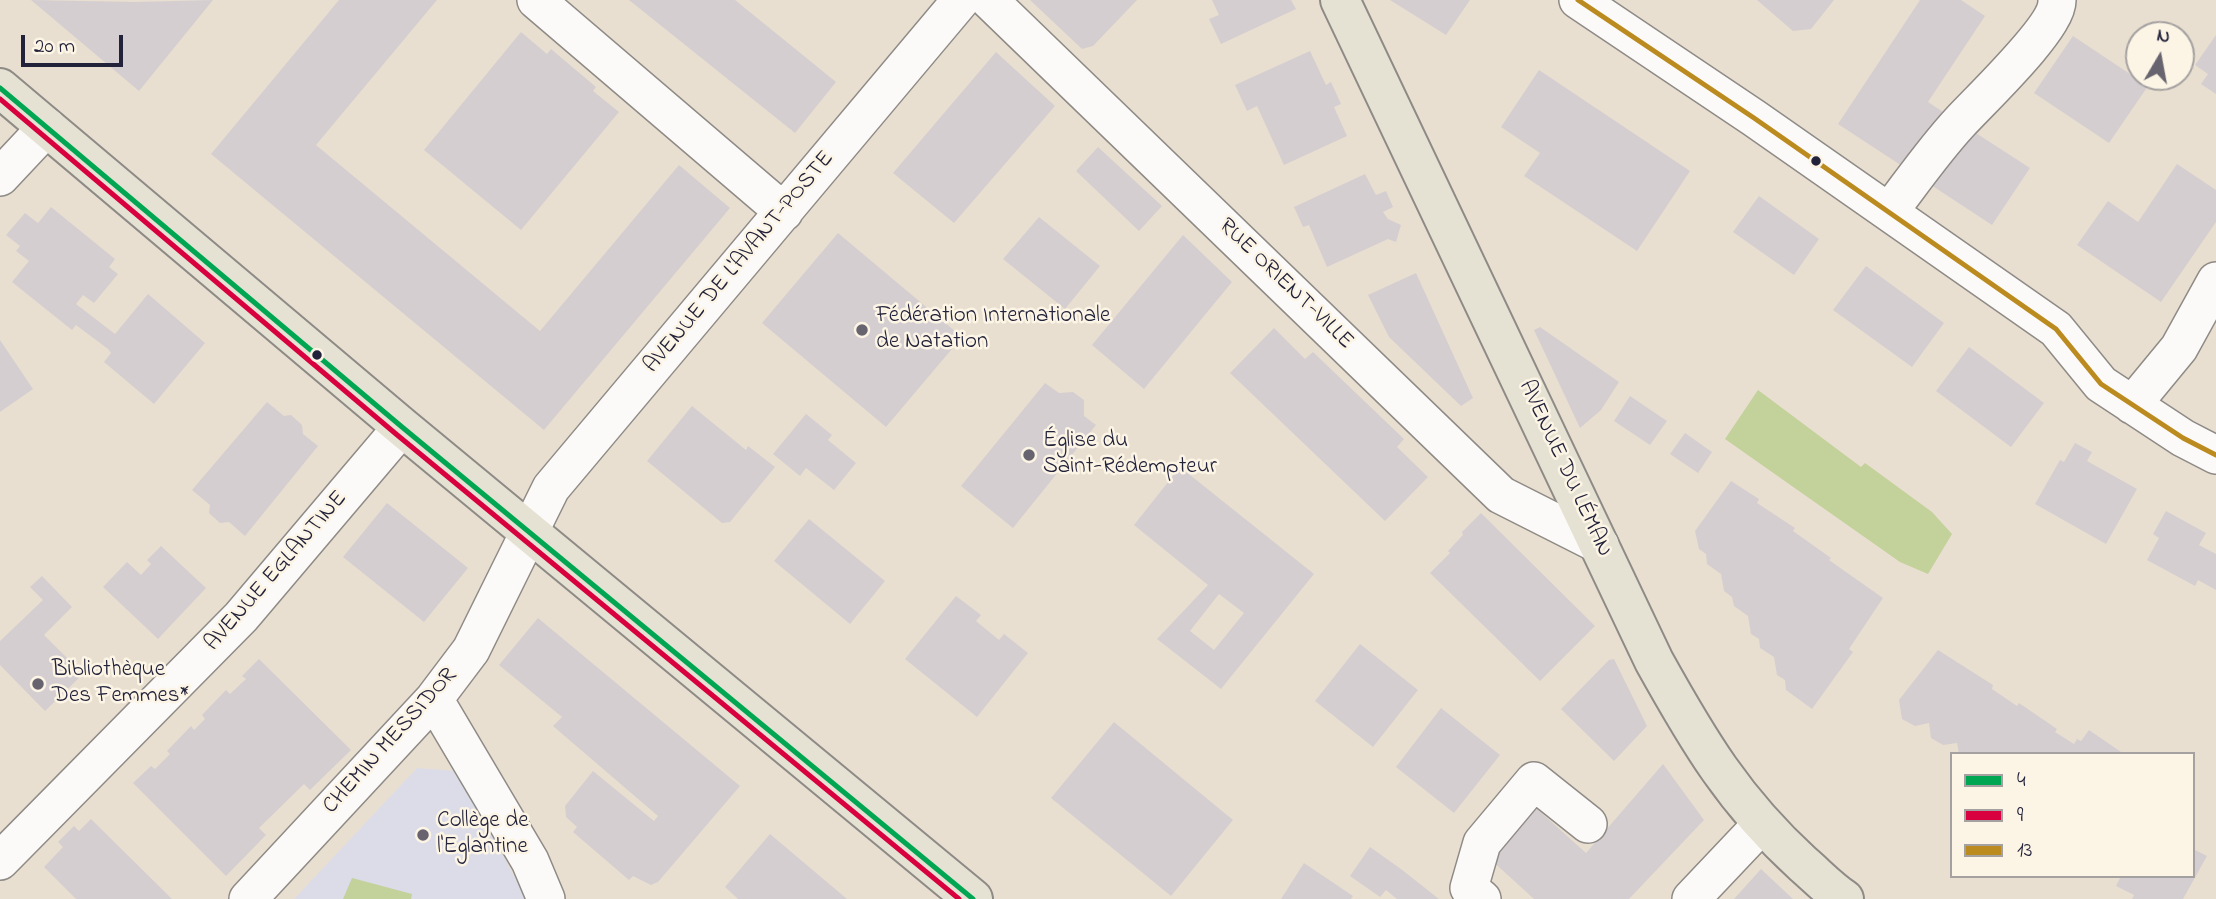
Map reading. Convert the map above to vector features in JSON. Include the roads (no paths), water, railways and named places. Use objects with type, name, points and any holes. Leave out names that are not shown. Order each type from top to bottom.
[{"type":"main road","name":"AVENUE DU LÉMAN","points":[[1340,0],[1654,661],[1703,749],[1741,801],[1762,824],[1844,899]]},
{"type":"main road","points":[[0,88],[402,427],[974,899]]},
{"type":"street","points":[[536,0],[784,212]]},
{"type":"street","name":"AVENUE DE L'AVANT-POSTE","points":[[531,533],[551,488],[961,0]]},
{"type":"street","name":"RUE ORIENT-VILLE","points":[[989,0],[1501,495],[1600,545]]},
{"type":"street","points":[[1578,0],[1889,212],[2056,330],[2101,384],[2216,455]]},
{"type":"street","points":[[1889,212],[1959,122],[1991,92],[2049,22],[2057,8],[2057,0]]},
{"type":"street","points":[[0,177],[47,127]]},
{"type":"street","points":[[2132,405],[2179,348],[2216,281]]},
{"type":"street","name":"AVENUE EGLANTINE","points":[[0,861],[241,617],[402,427]]},
{"type":"street","name":"CHEMIN MESSIDOR","points":[[248,899],[434,699],[471,650],[531,533]]},
{"type":"street","points":[[434,699],[530,861],[546,899]]},
{"type":"street","points":[[1482,899],[1469,888],[1482,843],[1534,781],[1588,824]]},
{"type":"street","points":[[1691,899],[1762,824]]},
{"type":"place","name":"Fédération Internationale de Natation","points":[[862,330]]},
{"type":"place","name":"Église du Saint-Rédempteur","points":[[1029,455]]},
{"type":"place","name":"Bibliothèque Des Femmes*","points":[[38,684]]},
{"type":"place","name":"Collège de l'Eglantine","points":[[423,835]]}]
